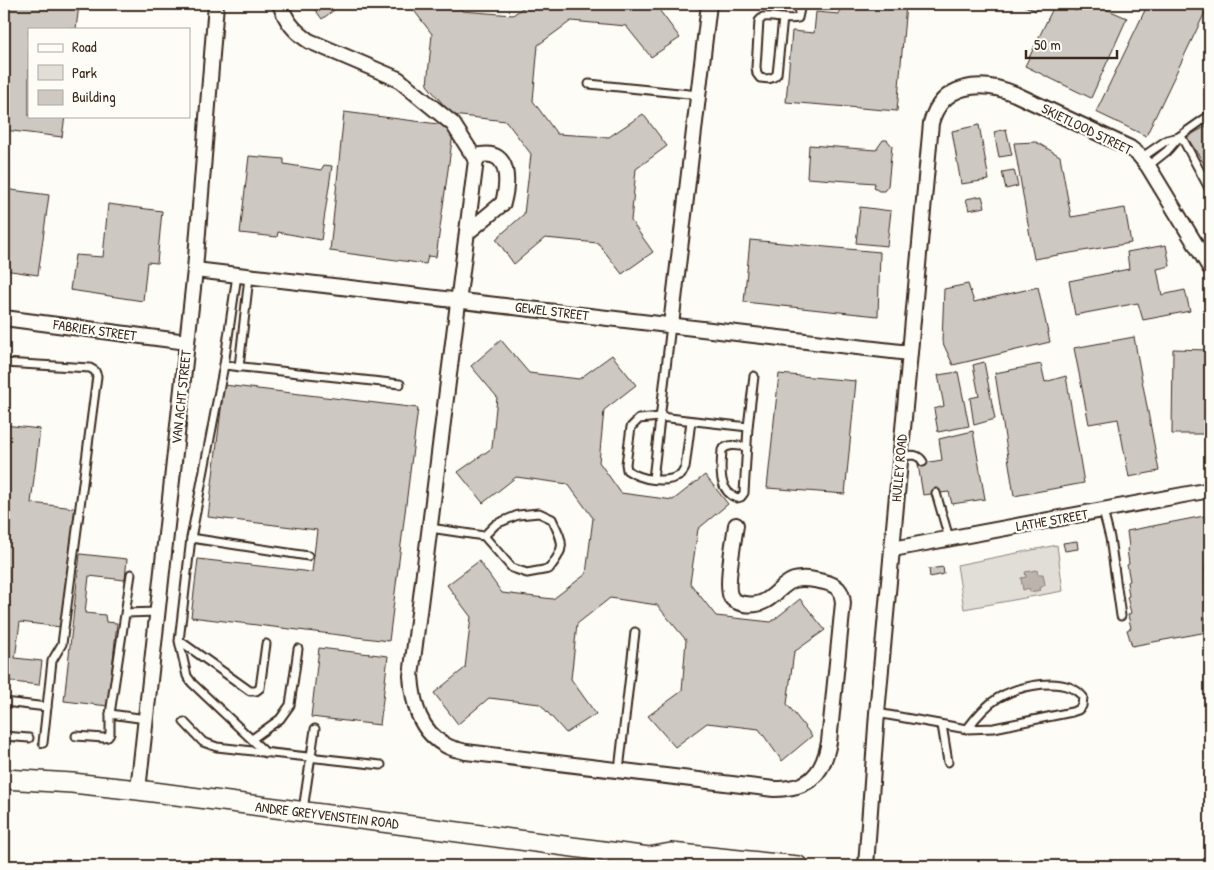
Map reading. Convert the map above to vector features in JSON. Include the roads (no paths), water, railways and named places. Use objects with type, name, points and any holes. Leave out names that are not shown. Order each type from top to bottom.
[{"type":"main road","name":"ANDRE GREYVENSTEIN ROAD","points":[[4,779],[72,783],[138,790],[302,811],[655,862],[670,853],[798,866]]},
{"type":"street","name":"VAN ACHT STREET","points":[[138,790],[195,270],[216,4]]},
{"type":"street","points":[[280,4],[287,22],[296,32],[309,41],[398,79],[456,128],[476,160],[460,300],[411,676],[412,698],[420,719],[433,735],[446,746],[466,752],[774,789],[785,789],[805,783],[824,764],[829,742],[843,602],[842,596],[836,586],[805,579],[795,580],[785,585],[770,599],[761,603],[752,605],[734,601],[730,597],[729,583],[736,525]]},
{"type":"street","points":[[672,326],[709,4]]},
{"type":"street","name":"SKIETLOOD STREET","points":[[965,88],[988,86],[1007,90],[1130,148],[1145,162],[1210,268]]},
{"type":"street","name":"HULLEY ROAD","points":[[866,866],[877,713],[893,549],[908,353],[930,123],[934,110],[940,102],[954,92],[965,88]]},
{"type":"street","points":[[468,232],[501,206],[505,192],[506,172],[502,162],[496,156],[485,154],[476,160]]},
{"type":"street","name":"GEWEL STREET","points":[[195,270],[908,353]]},
{"type":"street","name":"FABRIEK STREET","points":[[4,318],[187,342]]},
{"type":"street","name":"LATHE STREET","points":[[893,549],[1210,490]]},
{"type":"lane","points":[[783,18],[777,74],[773,78],[760,78],[756,67],[759,21],[763,17],[770,16],[783,18],[792,20],[798,18],[801,4]]},
{"type":"lane","points":[[589,84],[699,95]]},
{"type":"lane","points":[[1145,162],[1167,140],[1180,136],[1210,115]]},
{"type":"lane","points":[[1180,136],[1210,190]]},
{"type":"lane","points":[[243,276],[191,538],[179,641],[188,676],[192,683],[266,752]]},
{"type":"lane","points":[[239,367],[243,276]]},
{"type":"lane","points":[[653,480],[672,326]]},
{"type":"lane","points":[[4,362],[90,368],[97,376],[62,644],[52,661],[43,744]]},
{"type":"lane","points":[[224,365],[400,384]]},
{"type":"lane","points":[[747,447],[726,446],[722,450],[721,481],[730,496],[736,498],[741,497],[744,492],[747,447],[748,427],[754,376]]},
{"type":"lane","points":[[691,420],[685,468],[681,475],[667,481],[653,480],[632,474],[627,470],[626,464],[631,427],[639,418],[660,417],[691,420],[748,427]]},
{"type":"lane","points":[[900,456],[916,455],[923,462]]},
{"type":"lane","points":[[936,493],[949,538]]},
{"type":"lane","points":[[1104,511],[1110,538],[1121,616]]},
{"type":"lane","points":[[430,528],[484,536],[512,568],[527,573],[549,569],[561,554],[561,538],[552,519],[539,514],[518,515],[510,518],[496,524],[484,536]]},
{"type":"lane","points":[[191,538],[308,556]]},
{"type":"lane","points":[[76,736],[108,737],[110,734],[110,714],[132,574]]},
{"type":"lane","points":[[126,612],[157,612]]},
{"type":"lane","points":[[619,770],[635,632]]},
{"type":"lane","points":[[179,641],[250,691],[256,691],[260,688],[266,644]]},
{"type":"lane","points":[[252,739],[280,719],[290,705],[298,649]]},
{"type":"lane","points":[[877,713],[967,729],[994,728],[1078,710],[1082,706],[1082,697],[1074,690],[1055,684],[1038,685],[1017,690],[997,699],[982,710],[967,729]]},
{"type":"lane","points":[[4,702],[47,708]]},
{"type":"lane","points":[[110,714],[146,719]]},
{"type":"lane","points":[[184,722],[203,742],[209,744],[381,765]]},
{"type":"lane","points":[[942,724],[948,762]]},
{"type":"lane","points":[[302,811],[315,729]]},
{"type":"lane","points":[[4,736],[28,738]]}]
